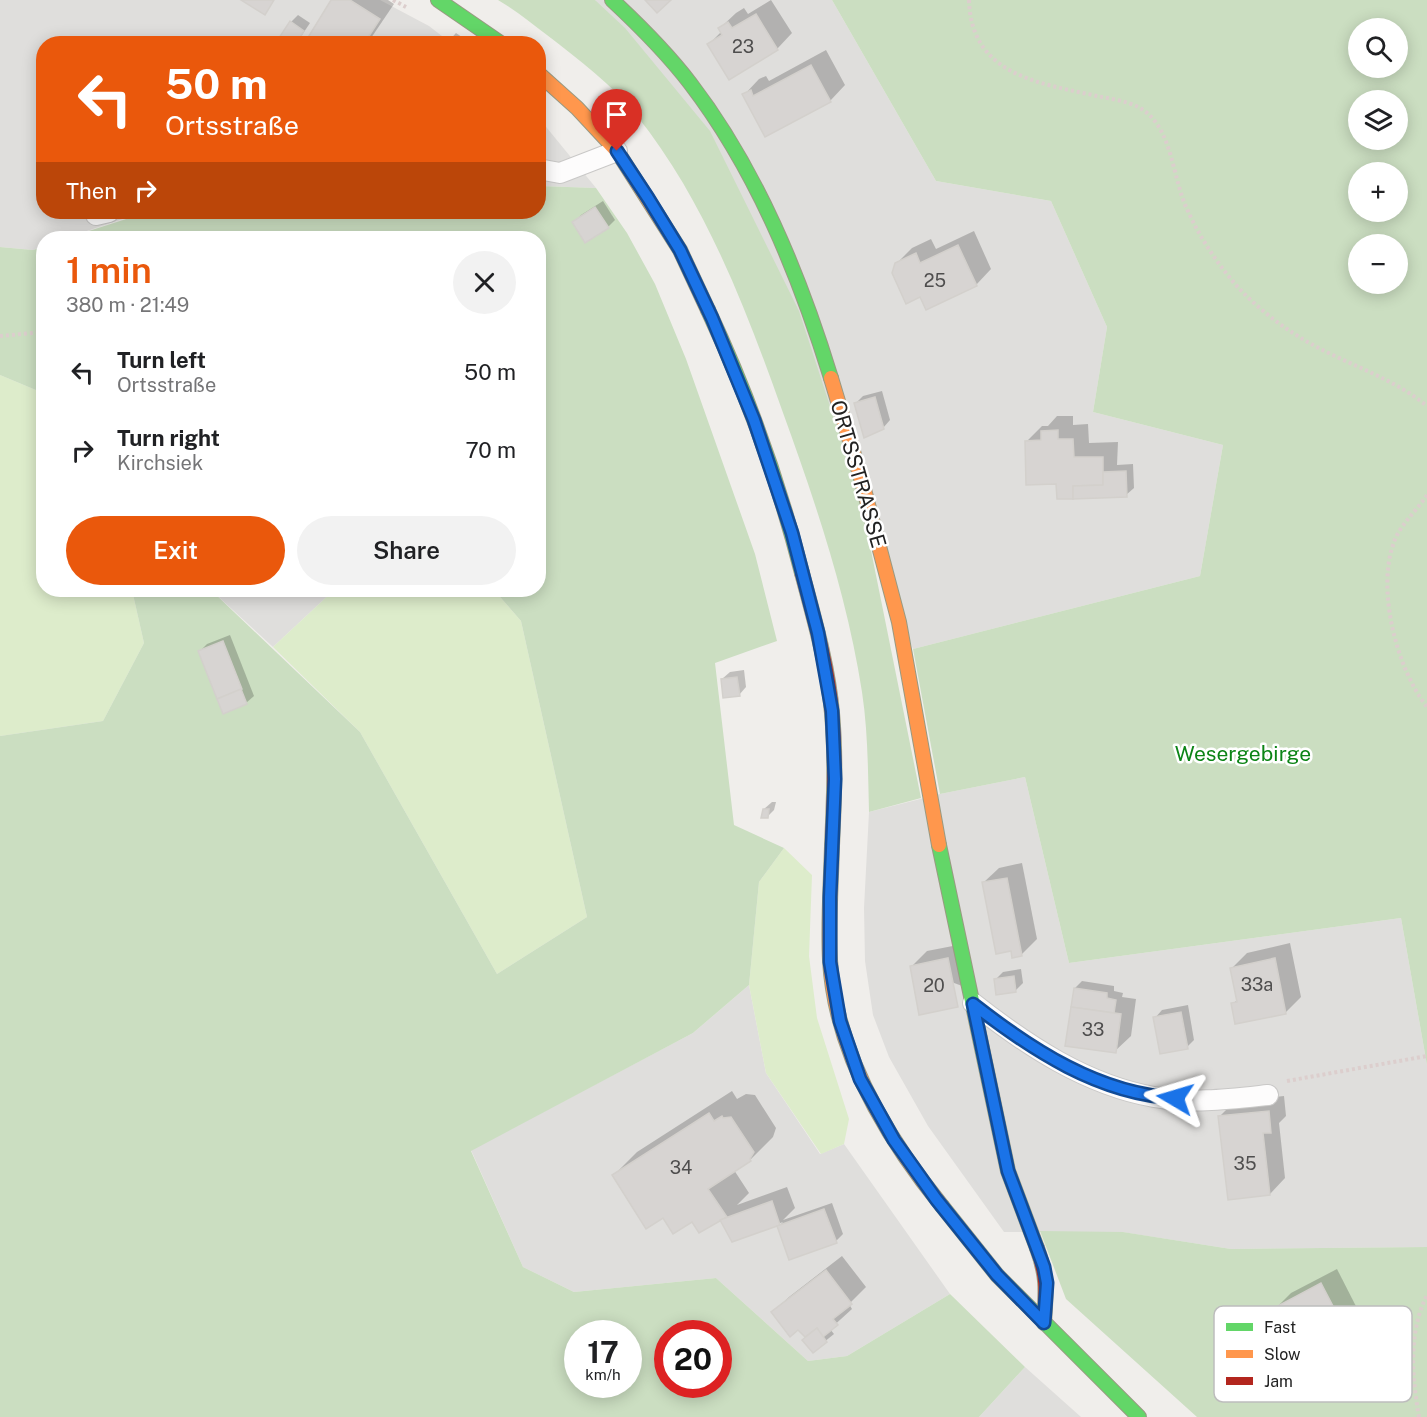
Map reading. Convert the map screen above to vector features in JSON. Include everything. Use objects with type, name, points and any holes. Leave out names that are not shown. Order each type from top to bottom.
[{"type":"main road","points":[[438,0],[490,36]]},
{"type":"main road","name":"ORTSSTRASSE","points":[[612,0],[641,27],[690,83],[740,158],[786,252],[826,363],[861,478],[899,622],[943,866],[1008,1171],[1044,1267],[1047,1283],[1044,1323]]},
{"type":"main road","points":[[546,80],[577,108],[617,151],[680,250],[712,318],[754,420],[792,533],[818,633],[832,711],[835,779],[830,962],[840,1021],[860,1079],[894,1140],[936,1199],[997,1275],[1139,1417]]},
{"type":"lane","points":[[546,171],[560,174],[617,151]]},
{"type":"lane","points":[[973,1004],[1041,1052],[1094,1080],[1154,1097],[1218,1101],[1268,1095]]},
{"type":"path","points":[[969,0],[971,27],[978,40],[993,58],[1014,74],[1046,84],[1125,102],[1141,108],[1152,118],[1162,129],[1186,207],[1205,243],[1231,279],[1254,302],[1282,325],[1314,346],[1403,388],[1427,406]]},
{"type":"path","points":[[0,336],[36,333]]},
{"type":"path","points":[[1427,495],[1401,528],[1393,544],[1388,570],[1387,597],[1402,661],[1415,692],[1427,707]]},
{"type":"path","points":[[1268,1095],[1290,1079],[1427,1056]]},
{"type":"path","points":[[1419,1417],[1413,1384],[1414,1343],[1427,1295]]},
{"type":"shaded area","points":[[0,0],[380,0],[429,26],[442,36],[36,36],[36,219],[122,219],[87,231],[36,231],[36,249],[33,250],[0,247]]},
{"type":"shaded area","points":[[595,0],[832,0],[936,181],[1051,201],[1107,327],[1093,412],[1223,445],[1200,576],[913,649],[861,501]]},
{"type":"shaded area","points":[[546,127],[596,188],[546,186]]},
{"type":"shaded area","points":[[219,597],[327,597],[273,647]]},
{"type":"shaded area","points":[[1025,777],[1069,963],[1401,918],[1427,1065],[1427,1247],[1231,1249],[1122,1232],[1004,1232],[928,1126],[889,1057],[873,1015],[865,961],[864,908],[869,812],[940,794]]},
{"type":"shaded area","points":[[749,985],[766,1073],[820,1154],[844,1144],[950,1294],[847,1356],[808,1361],[716,1278],[574,1292],[523,1267],[471,1150],[693,1033]]},
{"type":"shaded area","points":[[1025,1367],[1081,1417],[979,1417]]},
{"type":"green space","points":[[498,0],[595,0],[625,28],[710,131],[799,311],[861,501],[921,798],[869,812],[864,707],[856,656],[839,584],[806,479],[754,333],[722,257],[703,220],[661,149],[627,104],[583,63]]},
{"type":"green space","name":"Wesergebirge","points":[[832,0],[1427,0],[1427,1065],[1401,918],[1069,963],[1025,777],[940,794],[913,649],[1200,576],[1223,445],[1093,412],[1107,327],[1051,201],[936,181]]},
{"type":"green space","points":[[546,186],[596,188],[627,233],[655,284],[686,359],[755,554],[777,641],[715,663],[734,825],[784,848],[759,882],[749,985],[693,1033],[471,1151],[523,1267],[574,1292],[716,1278],[808,1361],[847,1356],[950,1294],[1025,1367],[979,1417],[0,1417],[0,736],[103,721],[144,643],[134,597],[218,597],[360,732],[497,974],[587,917],[521,621],[500,597],[546,597],[546,231],[89,231],[126,219],[546,219]]},
{"type":"green space","points":[[0,247],[36,249],[36,390],[0,375]]},
{"type":"green space","points":[[0,375],[36,390],[36,597],[134,597],[144,643],[103,721],[0,736]]},
{"type":"green space","points":[[327,597],[500,597],[521,621],[587,917],[497,974],[360,732],[273,647]]},
{"type":"green space","points":[[784,848],[812,875],[809,956],[817,1018],[849,1119],[844,1144],[821,1154],[766,1073],[749,985],[759,882]]},
{"type":"green space","points":[[1040,1231],[1123,1232],[1231,1249],[1427,1247],[1427,1417],[1197,1417],[1066,1299]]},
{"type":"building","points":[[241,0],[274,0],[265,15]]},
{"type":"building","points":[[331,0],[350,0],[380,19],[369,36],[309,36]]},
{"type":"building","points":[[645,0],[671,0],[657,13]]},
{"type":"building","points":[[756,14],[778,50],[729,80],[707,44],[722,35],[718,28],[728,22],[732,28]]},
{"type":"building","points":[[290,21],[304,31],[301,36],[280,36]]},
{"type":"building","points":[[811,65],[831,102],[765,137],[742,94],[751,90],[753,96]]},
{"type":"building","points":[[595,207],[609,228],[585,243],[572,222]]},
{"type":"building","points":[[958,245],[977,286],[926,310],[920,297],[906,304],[892,273],[895,263],[916,253],[920,263]]},
{"type":"building","points":[[875,397],[884,429],[864,438],[854,403]]},
{"type":"building","points":[[1058,430],[1058,439],[1073,439],[1074,457],[1103,457],[1103,485],[1073,486],[1073,499],[1057,499],[1056,484],[1026,485],[1025,441],[1041,440],[1041,431]]},
{"type":"building","points":[[1126,471],[1127,497],[1073,499],[1073,486],[1103,485],[1103,472]]},
{"type":"building","points":[[223,641],[242,689],[217,699],[198,651]]},
{"type":"building","points":[[737,677],[740,696],[723,698],[721,679]]},
{"type":"building","points":[[241,689],[247,704],[223,714],[217,699]]},
{"type":"building","points":[[763,809],[769,809],[768,818],[761,818]]},
{"type":"building","points":[[1007,878],[1022,956],[1012,958],[1011,951],[996,954],[982,882]]},
{"type":"building","points":[[948,958],[958,1007],[919,1015],[910,966]]},
{"type":"building","points":[[1275,958],[1286,1014],[1235,1024],[1231,1003],[1237,1002],[1230,968]]},
{"type":"building","points":[[1014,976],[1016,992],[996,995],[994,979]]},
{"type":"building","points":[[1074,988],[1107,993],[1107,998],[1116,1000],[1114,1013],[1071,1007]]},
{"type":"building","points":[[1071,1007],[1121,1014],[1116,1053],[1065,1046]]},
{"type":"building","points":[[1181,1012],[1188,1049],[1160,1054],[1153,1017]]},
{"type":"building","points":[[1269,1111],[1271,1133],[1263,1133],[1270,1195],[1228,1200],[1218,1116]]},
{"type":"building","points":[[709,1113],[714,1121],[722,1116],[723,1118],[731,1117],[754,1152],[751,1161],[708,1189],[727,1217],[699,1233],[692,1222],[673,1234],[663,1218],[646,1229],[612,1175]]},
{"type":"building","points":[[772,1201],[780,1225],[732,1242],[720,1220]]},
{"type":"building","points":[[824,1209],[837,1243],[789,1260],[777,1226]]},
{"type":"building","points":[[826,1270],[852,1304],[833,1319],[838,1325],[823,1337],[817,1328],[805,1337],[798,1330],[790,1337],[771,1312]]},
{"type":"building","points":[[1321,1283],[1333,1306],[1278,1306]]},
{"type":"building","points":[[817,1328],[827,1342],[813,1353],[802,1340]]},
{"type":"traffic: fast","points":[[438,0],[490,36]]},
{"type":"traffic: fast","points":[[612,0],[653,40],[690,83],[714,116],[735,151],[755,187],[790,262],[831,378]]},
{"type":"traffic: fast","points":[[708,310],[736,373],[761,439],[802,573]]},
{"type":"traffic: fast","points":[[939,845],[1008,1171],[1037,1248]]},
{"type":"traffic: fast","points":[[942,1206],[997,1275],[1139,1417]]},
{"type":"traffic: slow","points":[[546,80],[577,108],[617,151],[680,250],[708,310]]},
{"type":"traffic: slow","points":[[831,378],[861,478],[899,622],[939,845]]},
{"type":"traffic: slow","points":[[832,846],[830,960],[834,994],[842,1027],[853,1060],[883,1122],[942,1206]]},
{"type":"traffic: jam","points":[[802,573],[824,660],[832,713],[834,763],[832,846]]},
{"type":"traffic: jam","points":[[1037,1248],[1045,1285],[1044,1323]]},
{"type":"route","points":[[617,151],[680,250],[712,318],[754,420],[792,533],[818,633],[832,711],[835,779],[830,962],[840,1021],[860,1079],[894,1140],[936,1199],[997,1275],[1044,1323],[1047,1283],[1044,1267],[1008,1171],[973,1004],[1041,1052],[1094,1080],[1154,1097],[1175,1098]]}]
